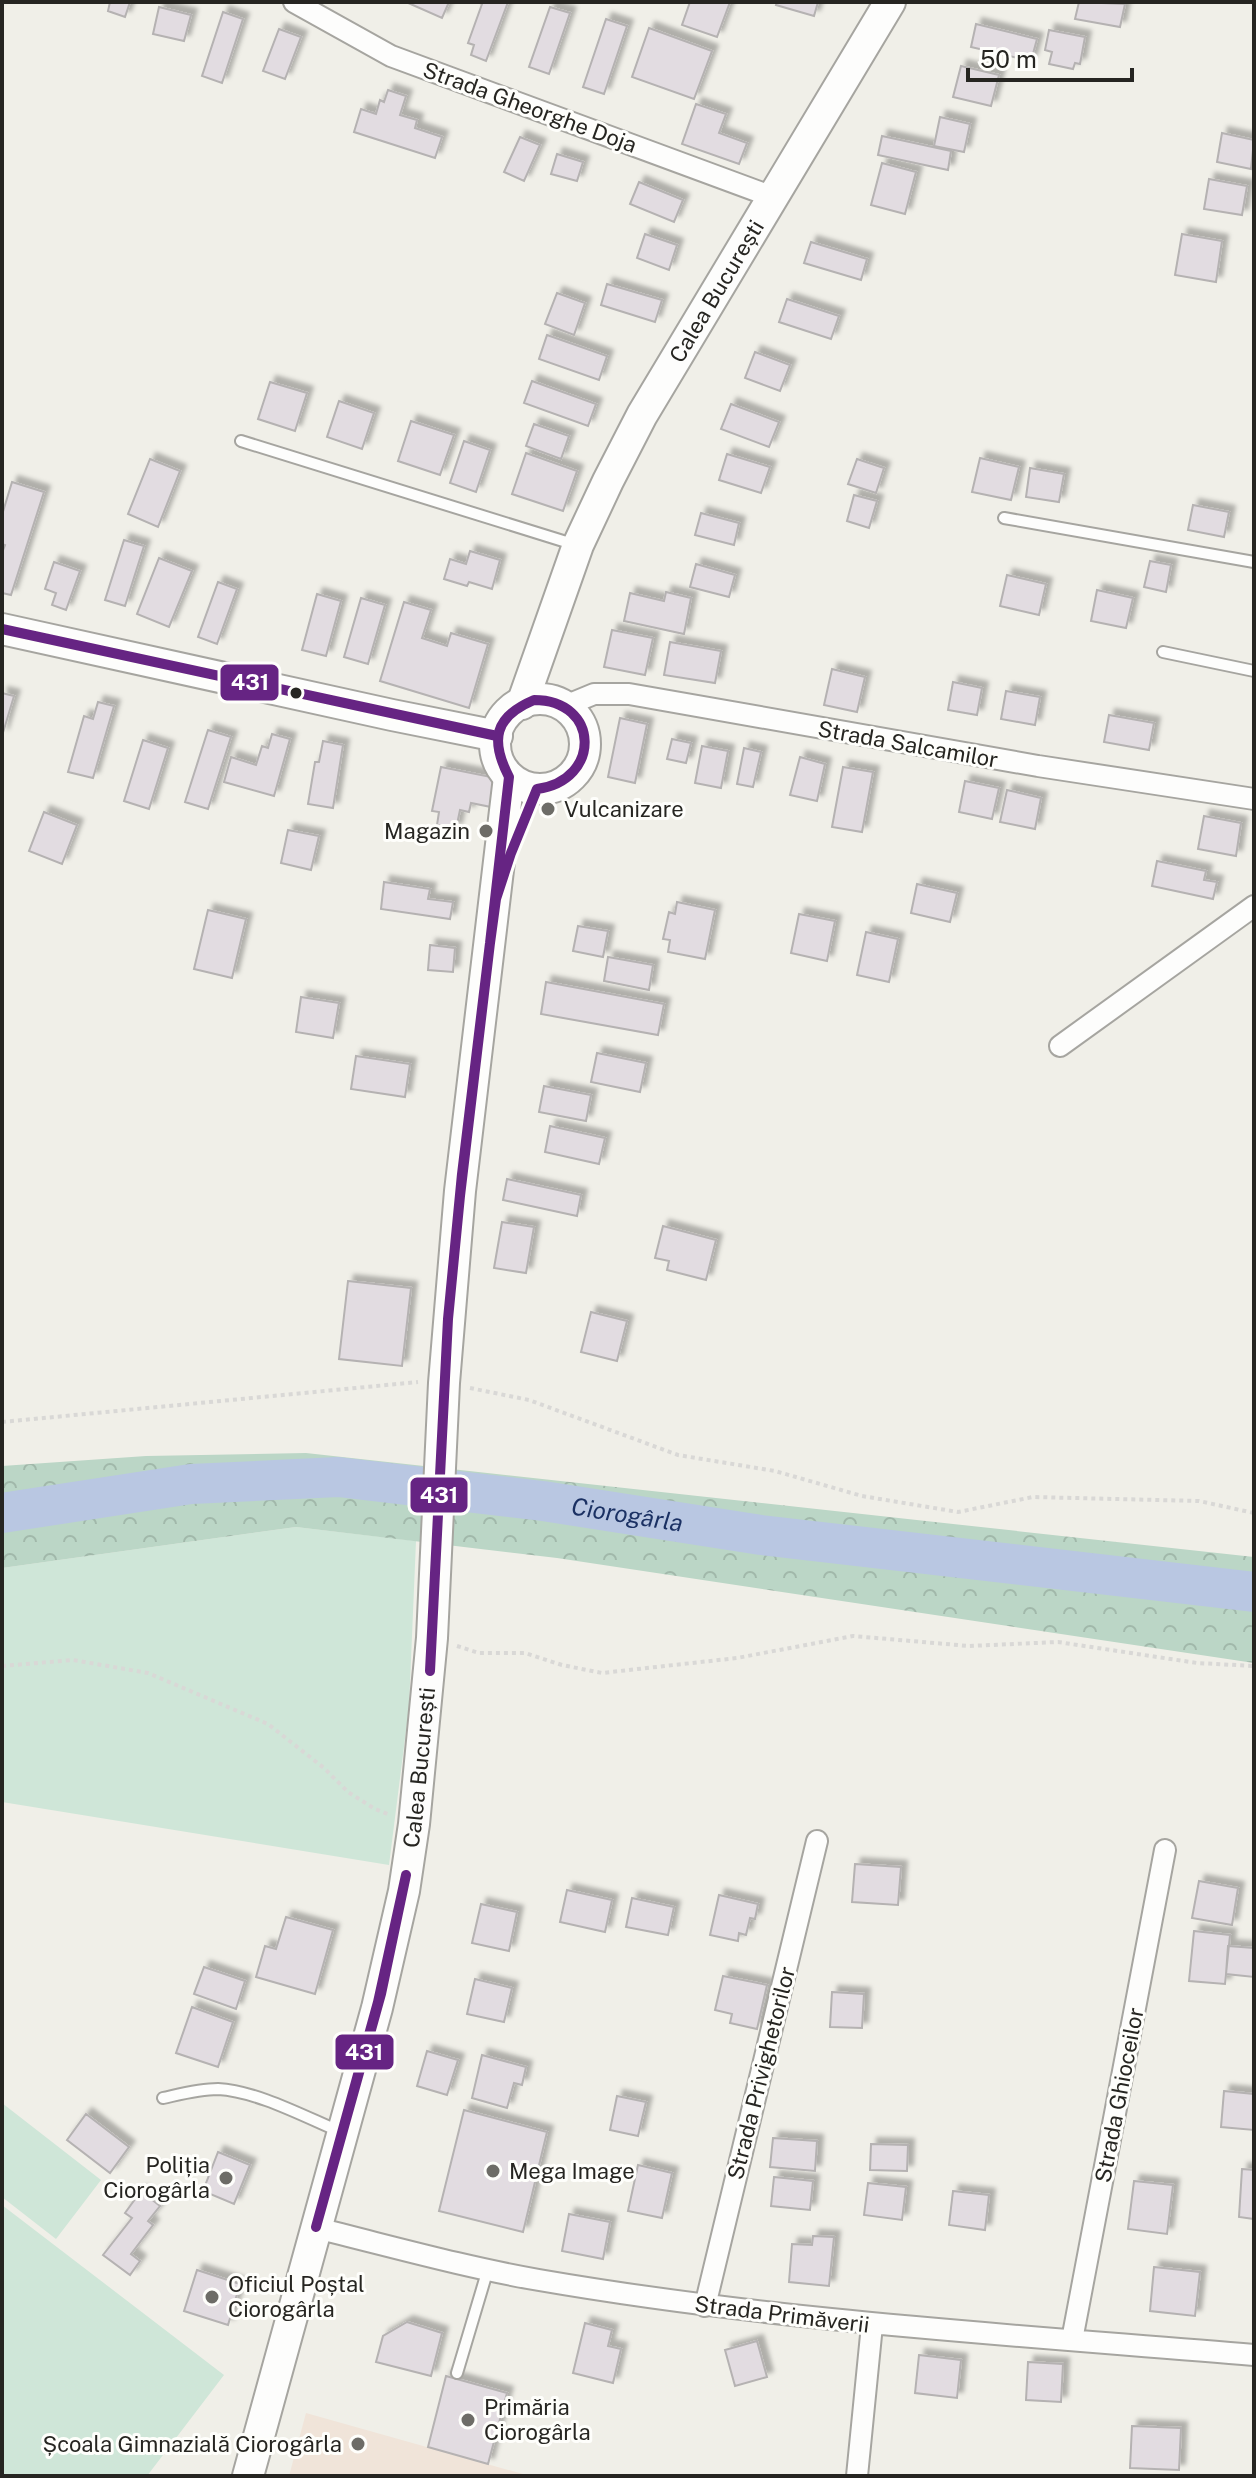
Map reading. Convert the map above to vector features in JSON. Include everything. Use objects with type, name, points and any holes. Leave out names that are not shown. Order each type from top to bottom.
[{"type":"main road","name":"Calea București","points":[[522,704],[578,545],[642,415],[890,2]]},
{"type":"main road","name":"Calea București","points":[[560,704],[557,633],[563,590]]},
{"type":"main road","points":[[2,629],[497,736]]},
{"type":"main road","points":[[544,699],[560,704],[582,726],[584,757],[577,770],[566,781],[552,788],[537,789],[517,783],[509,777],[498,758],[497,736],[505,717],[522,704],[544,699]]},
{"type":"main road","name":"Calea București","points":[[248,2476],[377,2008],[404,1891],[414,1824],[432,1638],[444,1393],[460,1191],[509,777]]},
{"type":"main road","name":"Calea București","points":[[496,899],[537,789]]},
{"type":"street","name":"Strada Gheorghe Doja","points":[[294,2],[391,56],[773,197]]},
{"type":"street","name":"Strada Salcamilor","points":[[560,704],[594,694],[629,694],[1023,763],[1254,799]]},
{"type":"street","points":[[1060,1046],[1254,906]]},
{"type":"street","name":"Strada Privighetorilor","points":[[705,2306],[817,1841]]},
{"type":"street","name":"Strada Ghioceilor","points":[[1072,2340],[1165,1850]]},
{"type":"street","name":"Strada Primăverii","points":[[316,2228],[536,2280],[705,2306],[872,2325],[1254,2355]]},
{"type":"street","points":[[857,2476],[872,2325]]},
{"type":"lane","points":[[241,441],[578,545]]},
{"type":"lane","points":[[1004,518],[1254,562]]},
{"type":"lane","points":[[1163,652],[1254,671]]},
{"type":"lane","points":[[163,2098],[219,2089],[240,2093],[343,2133]]},
{"type":"lane","points":[[457,2373],[488,2269]]},
{"type":"path","points":[[2,1422],[388,1383],[444,1393],[529,1400],[678,1455],[775,1471],[862,1496],[958,1512],[1033,1497],[1199,1501],[1254,1513]]},
{"type":"path","points":[[432,1638],[479,1653],[525,1653],[602,1673],[737,1658],[853,1636],[969,1646],[1058,1642],[1197,1663],[1254,1666]]},
{"type":"path","points":[[2,1666],[73,1660],[148,1673],[268,1724],[324,1768],[348,1792],[375,1809],[414,1824]]},
{"type":"shaded area","name":"Școala Gimnazială Ciorogârla","points":[[306,2413],[530,2476],[289,2476]]},
{"type":"green space","points":[[306,1453],[1254,1557],[1254,1663],[557,1558],[296,1527],[2,1568],[2,1466],[146,1456]]},
{"type":"green space","points":[[296,1527],[416,1541],[409,1707],[389,1865],[2,1802],[2,1568]]},
{"type":"green space","points":[[2,2103],[101,2180],[56,2239],[2,2197]]},
{"type":"green space","points":[[2,2205],[224,2375],[147,2476],[2,2474]]},
{"type":"building","points":[[110,2],[130,2],[125,17],[108,11]]},
{"type":"building","points":[[406,2],[449,2],[442,18]]},
{"type":"building","points":[[478,2],[508,2],[486,61],[471,55],[474,45],[468,43],[482,4]]},
{"type":"building","points":[[690,2],[730,2],[717,37],[682,25]]},
{"type":"building","points":[[777,2],[818,2],[814,16],[776,5]]},
{"type":"building","points":[[1079,2],[1125,4],[1120,27],[1075,19]]},
{"type":"building","points":[[159,7],[191,15],[184,41],[153,34]]},
{"type":"building","points":[[550,7],[570,13],[549,74],[529,67]]},
{"type":"building","points":[[223,12],[243,19],[222,83],[202,76]]},
{"type":"building","points":[[606,19],[627,26],[604,94],[583,87]]},
{"type":"building","points":[[976,24],[1037,39],[1031,61],[971,47]]},
{"type":"building","points":[[649,28],[712,51],[694,99],[632,77]]},
{"type":"building","points":[[279,29],[301,37],[285,79],[263,71]]},
{"type":"building","points":[[1049,30],[1085,37],[1080,64],[1075,63],[1073,69],[1049,64],[1052,52],[1045,50]]},
{"type":"building","points":[[961,66],[999,75],[991,106],[953,97]]},
{"type":"building","points":[[388,90],[406,96],[400,115],[417,120],[415,128],[442,137],[435,158],[354,132],[361,109],[376,114],[380,100],[384,102]]},
{"type":"building","points":[[696,104],[726,114],[719,133],[747,143],[739,164],[682,144]]},
{"type":"building","points":[[940,117],[970,124],[964,152],[934,146]]},
{"type":"building","points":[[1222,133],[1254,140],[1251,169],[1217,162]]},
{"type":"building","points":[[882,136],[951,151],[948,170],[878,155]]},
{"type":"building","points":[[520,137],[540,145],[524,181],[504,172]]},
{"type":"building","points":[[557,154],[583,162],[577,181],[551,174]]},
{"type":"building","points":[[882,163],[916,172],[905,214],[871,205]]},
{"type":"building","points":[[1209,179],[1247,186],[1242,215],[1204,209]]},
{"type":"building","points":[[639,182],[683,200],[674,222],[630,204]]},
{"type":"building","points":[[645,234],[677,245],[669,270],[637,258]]},
{"type":"building","points":[[1182,234],[1222,241],[1216,282],[1175,275]]},
{"type":"building","points":[[811,242],[867,259],[861,280],[804,263]]},
{"type":"building","points":[[607,284],[662,300],[655,322],[601,305]]},
{"type":"building","points":[[557,293],[585,303],[574,335],[545,324]]},
{"type":"building","points":[[787,299],[839,316],[831,339],[779,322]]},
{"type":"building","points":[[547,335],[607,356],[599,380],[539,359]]},
{"type":"building","points":[[755,352],[790,365],[780,391],[745,378]]},
{"type":"building","points":[[532,381],[596,404],[588,426],[524,403]]},
{"type":"building","points":[[270,382],[307,393],[295,431],[258,419]]},
{"type":"building","points":[[339,401],[374,413],[362,449],[327,437]]},
{"type":"building","points":[[731,404],[779,422],[769,447],[721,429]]},
{"type":"building","points":[[411,421],[454,435],[440,475],[398,461]]},
{"type":"building","points":[[534,424],[569,436],[561,459],[526,446]]},
{"type":"building","points":[[464,441],[490,450],[476,492],[450,483]]},
{"type":"building","points":[[526,453],[577,471],[563,511],[512,494]]},
{"type":"building","points":[[727,454],[770,467],[761,493],[719,480]]},
{"type":"building","points":[[980,458],[1019,467],[1011,500],[972,492]]},
{"type":"building","points":[[150,459],[180,471],[158,527],[128,514]]},
{"type":"building","points":[[857,459],[884,468],[876,493],[848,484]]},
{"type":"building","points":[[1030,468],[1064,474],[1059,502],[1026,497]]},
{"type":"building","points":[[12,482],[44,492],[11,595],[2,593],[2,553],[5,545],[2,544],[2,515]]},
{"type":"building","points":[[854,495],[877,501],[869,528],[847,521]]},
{"type":"building","points":[[1193,505],[1229,512],[1224,537],[1188,530]]},
{"type":"building","points":[[701,513],[739,523],[734,545],[695,535]]},
{"type":"building","points":[[124,540],[144,546],[125,606],[105,600]]},
{"type":"building","points":[[470,551],[500,560],[492,589],[444,579],[450,559],[466,564]]},
{"type":"building","points":[[159,558],[192,571],[169,627],[137,614]]},
{"type":"building","points":[[1150,561],[1171,565],[1166,592],[1144,587]]},
{"type":"building","points":[[54,562],[80,571],[66,610],[52,605],[56,593],[45,589]]},
{"type":"building","points":[[696,564],[735,575],[729,597],[690,587]]},
{"type":"building","points":[[1007,575],[1046,584],[1039,615],[1000,606]]},
{"type":"building","points":[[218,582],[237,589],[217,644],[198,637]]},
{"type":"building","points":[[1097,590],[1133,598],[1126,628],[1091,621]]},
{"type":"building","points":[[666,592],[691,598],[684,634],[624,621],[630,593],[664,601]]},
{"type":"building","points":[[317,594],[341,601],[326,656],[302,650]]},
{"type":"building","points":[[361,598],[385,605],[368,664],[344,657]]},
{"type":"building","points":[[404,602],[431,610],[422,638],[447,646],[451,633],[488,644],[469,708],[380,681]]},
{"type":"building","points":[[612,630],[653,638],[645,675],[604,667]]},
{"type":"building","points":[[670,642],[721,651],[715,683],[664,675]]},
{"type":"building","points":[[832,669],[865,677],[857,712],[824,705]]},
{"type":"building","points":[[953,682],[982,688],[977,715],[948,710]]},
{"type":"building","points":[[1006,691],[1040,697],[1035,725],[1001,719]]},
{"type":"building","points":[[2,693],[14,696],[2,736]]},
{"type":"building","points":[[98,702],[114,706],[93,778],[68,772],[84,716],[93,719]]},
{"type":"building","points":[[1109,715],[1154,723],[1149,750],[1104,742]]},
{"type":"building","points":[[620,718],[647,724],[635,783],[608,777]]},
{"type":"building","points":[[208,730],[231,737],[208,809],[185,802]]},
{"type":"building","points":[[272,734],[290,739],[274,796],[224,782],[231,757],[256,765],[262,746],[268,748]]},
{"type":"building","points":[[672,739],[691,743],[686,763],[667,759]]},
{"type":"building","points":[[143,740],[168,748],[149,809],[124,801]]},
{"type":"building","points":[[323,741],[343,745],[333,808],[308,804],[315,762],[319,762]]},
{"type":"building","points":[[702,746],[728,751],[721,788],[695,783]]},
{"type":"building","points":[[744,748],[761,752],[753,787],[737,784]]},
{"type":"building","points":[[800,757],[825,764],[817,801],[790,795]]},
{"type":"building","points":[[441,767],[496,778],[491,807],[471,803],[469,812],[460,810],[456,829],[437,825],[439,812],[432,811]]},
{"type":"building","points":[[843,767],[873,772],[862,832],[832,827]]},
{"type":"building","points":[[965,781],[999,788],[992,819],[959,812]]},
{"type":"building","points":[[1007,790],[1041,798],[1035,829],[1000,822]]},
{"type":"building","points":[[44,812],[77,825],[62,864],[29,851]]},
{"type":"building","points":[[1204,816],[1241,823],[1236,856],[1198,849]]},
{"type":"building","points":[[288,830],[319,836],[311,870],[281,863]]},
{"type":"building","points":[[1157,861],[1206,871],[1204,880],[1217,882],[1213,899],[1152,886]]},
{"type":"building","points":[[384,882],[430,889],[428,899],[453,902],[450,919],[381,909]]},
{"type":"building","points":[[917,884],[957,893],[950,922],[911,913]]},
{"type":"building","points":[[677,902],[715,910],[705,959],[668,952],[670,940],[663,939],[669,912],[675,914]]},
{"type":"building","points":[[208,910],[246,919],[232,978],[194,969]]},
{"type":"building","points":[[799,914],[835,921],[827,961],[791,953]]},
{"type":"building","points":[[578,926],[608,931],[603,957],[573,951]]},
{"type":"building","points":[[866,932],[898,939],[889,982],[857,975]]},
{"type":"building","points":[[430,945],[455,948],[453,972],[428,970]]},
{"type":"building","points":[[608,957],[653,965],[649,990],[604,981]]},
{"type":"building","points":[[546,982],[664,1004],[658,1035],[541,1014]]},
{"type":"building","points":[[301,997],[339,1003],[333,1038],[296,1032]]},
{"type":"building","points":[[597,1053],[646,1063],[640,1092],[591,1082]]},
{"type":"building","points":[[356,1056],[410,1064],[405,1097],[351,1089]]},
{"type":"building","points":[[544,1086],[591,1095],[586,1121],[539,1112]]},
{"type":"building","points":[[550,1126],[605,1138],[599,1164],[545,1152]]},
{"type":"building","points":[[507,1179],[581,1195],[577,1216],[503,1200]]},
{"type":"building","points":[[502,1222],[534,1227],[526,1273],[494,1268]]},
{"type":"building","points":[[663,1226],[716,1240],[706,1280],[667,1270],[669,1261],[655,1258]]},
{"type":"building","points":[[348,1281],[411,1288],[402,1366],[339,1359]]},
{"type":"building","points":[[591,1312],[627,1321],[617,1361],[581,1352]]},
{"type":"building","points":[[855,1864],[901,1867],[898,1905],[852,1902]]},
{"type":"building","points":[[1199,1881],[1238,1888],[1232,1925],[1192,1918]]},
{"type":"building","points":[[567,1890],[612,1900],[605,1932],[560,1922]]},
{"type":"building","points":[[719,1895],[758,1904],[755,1919],[750,1918],[746,1935],[739,1933],[738,1941],[710,1935]]},
{"type":"building","points":[[632,1898],[674,1907],[668,1935],[626,1927]]},
{"type":"building","points":[[481,1904],[517,1912],[509,1951],[472,1943]]},
{"type":"building","points":[[286,1917],[333,1930],[315,1994],[256,1977],[265,1946],[276,1949]]},
{"type":"building","points":[[1194,1931],[1230,1935],[1225,1984],[1189,1981]]},
{"type":"building","points":[[1228,1946],[1254,1948],[1254,1977],[1226,1974]]},
{"type":"building","points":[[204,1967],[245,1981],[236,2009],[194,1994]]},
{"type":"building","points":[[723,1976],[767,1985],[757,2029],[730,2023],[732,2014],[715,2010]]},
{"type":"building","points":[[475,1979],[512,1988],[504,2022],[467,2014]]},
{"type":"building","points":[[832,1992],[864,1994],[862,2028],[830,2027]]},
{"type":"building","points":[[192,2007],[233,2022],[218,2067],[176,2053]]},
{"type":"building","points":[[427,2051],[458,2060],[447,2095],[417,2086]]},
{"type":"building","points":[[482,2055],[526,2067],[522,2085],[514,2083],[507,2108],[472,2098]]},
{"type":"building","points":[[1224,2091],[1254,2094],[1254,2130],[1221,2127]]},
{"type":"building","points":[[617,2096],[646,2102],[638,2136],[610,2130]]},
{"type":"building","name":"Mega Image","points":[[464,2110],[547,2132],[523,2232],[439,2211]]},
{"type":"building","points":[[86,2114],[129,2147],[110,2173],[67,2140]]},
{"type":"building","points":[[773,2138],[817,2141],[815,2171],[770,2167]]},
{"type":"building","points":[[871,2144],[908,2145],[907,2171],[870,2170]]},
{"type":"building","name":"Poliția Ciorogârla","points":[[218,2152],[250,2165],[234,2204],[203,2191]]},
{"type":"building","points":[[638,2165],[672,2173],[662,2218],[628,2211]]},
{"type":"building","points":[[1242,2169],[1254,2170],[1254,2219],[1239,2217]]},
{"type":"building","points":[[774,2177],[813,2181],[810,2210],[771,2206]]},
{"type":"building","points":[[1134,2181],[1173,2185],[1167,2234],[1128,2229]]},
{"type":"building","points":[[868,2183],[906,2187],[902,2220],[864,2215]]},
{"type":"building","points":[[141,2191],[160,2206],[148,2221],[153,2225],[131,2254],[140,2261],[130,2275],[103,2255],[132,2218],[125,2213]]},
{"type":"building","points":[[953,2191],[989,2195],[985,2230],[949,2225]]},
{"type":"building","points":[[569,2214],[610,2222],[603,2259],[562,2251]]},
{"type":"building","points":[[813,2236],[834,2237],[829,2286],[789,2282],[792,2244],[812,2245]]},
{"type":"building","points":[[1154,2267],[1200,2272],[1195,2316],[1150,2311]]},
{"type":"building","name":"Oficiul Poștal Ciorogârla","points":[[197,2270],[240,2284],[228,2325],[184,2311]]},
{"type":"building","points":[[407,2322],[442,2333],[431,2376],[376,2362],[383,2336]]},
{"type":"building","points":[[585,2323],[612,2330],[608,2346],[621,2349],[613,2383],[573,2373]]},
{"type":"building","points":[[757,2341],[767,2377],[735,2386],[725,2350]]},
{"type":"building","points":[[919,2355],[961,2360],[957,2398],[915,2393]]},
{"type":"building","points":[[1028,2362],[1063,2364],[1061,2402],[1026,2400]]},
{"type":"building","name":"Primăria Ciorogârla","points":[[446,2376],[507,2393],[488,2464],[428,2447]]},
{"type":"building","points":[[1132,2426],[1181,2428],[1179,2470],[1130,2468]]},
{"type":"waterway","name":"Ciorogârla","points":[[2,1513],[191,1484],[338,1477],[543,1501],[761,1535],[1254,1592]]},
{"type":"transit line","name":"431","points":[[2,629],[497,736]]},
{"type":"transit line","name":"431","points":[[534,700],[556,703],[571,713],[581,726],[585,741],[582,757],[573,771],[558,783],[537,789],[496,899],[490,943],[509,777],[499,752],[499,731],[511,714],[534,700]]},
{"type":"transit line","name":"431","points":[[448,1319],[490,943]]},
{"type":"transit line","name":"431","points":[[448,1319],[490,943]]},
{"type":"transit line","name":"431","points":[[430,1671],[448,1319]]},
{"type":"transit line","name":"431","points":[[430,1671],[448,1319]]},
{"type":"transit line","name":"431","points":[[316,2227],[378,2002],[406,1875]]},
{"type":"transit line","name":"431","points":[[316,2227],[381,1994],[406,1875]]},
{"type":"place","name":"Vulcanizare","points":[[548,809]]},
{"type":"place","name":"Magazin","points":[[486,831]]},
{"type":"place","name":"Mega Image","points":[[493,2171]]},
{"type":"place","name":"Poliția Ciorogârla","points":[[226,2178]]},
{"type":"place","name":"Oficiul Poștal Ciorogârla","points":[[212,2297]]},
{"type":"place","name":"Primăria Ciorogârla","points":[[468,2420]]},
{"type":"place","name":"Școala Gimnazială Ciorogârla","points":[[358,2444]]}]
